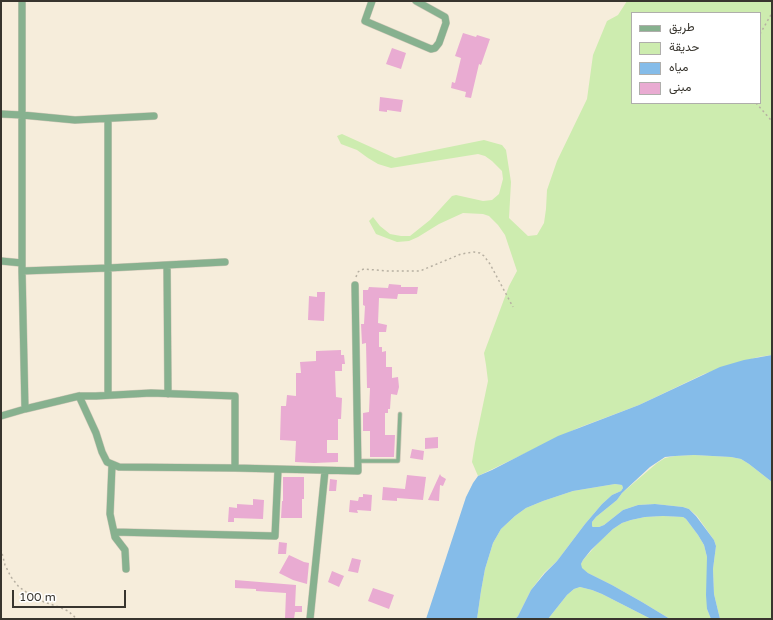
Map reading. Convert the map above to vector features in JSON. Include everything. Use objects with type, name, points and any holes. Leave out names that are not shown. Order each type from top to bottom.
[{"type":"street","points":[[22,1],[22,267],[25,409]]},
{"type":"street","points":[[372,1],[365,21],[431,49],[435,48],[439,43],[446,23],[445,17],[416,1]]},
{"type":"street","points":[[1,114],[75,120],[154,116]]},
{"type":"street","points":[[108,119],[108,395]]},
{"type":"street","points":[[1,261],[22,267],[108,268],[224,262]]},
{"type":"street","points":[[167,265],[168,394]]},
{"type":"street","points":[[79,396],[96,433],[104,457],[107,462],[119,467],[358,471],[355,285]]},
{"type":"street","points":[[1,416],[79,396],[151,393],[235,396],[235,468]]},
{"type":"street","points":[[112,465],[110,514],[116,537],[125,550],[126,569]]},
{"type":"street","points":[[114,532],[275,536],[278,470]]},
{"type":"street","points":[[310,619],[324,471]]},
{"type":"lane","points":[[358,461],[398,461],[400,414]]},
{"type":"path","points":[[761,32],[772,13]]},
{"type":"path","points":[[757,104],[772,122]]},
{"type":"path","points":[[355,285],[358,272],[361,270],[420,271],[461,254],[474,252],[480,253],[487,260],[513,307]]},
{"type":"path","points":[[1,549],[5,565],[11,577],[19,587],[28,594],[44,602],[68,611],[77,619]]},
{"type":"green space","points":[[627,1],[772,1],[772,355],[758,357],[704,374],[639,405],[578,428],[478,476],[472,462],[488,381],[484,353],[509,286],[517,271],[505,235],[489,216],[483,214],[463,213],[439,224],[409,241],[397,242],[376,234],[369,221],[373,217],[380,226],[390,234],[410,236],[430,220],[452,196],[456,195],[483,201],[492,200],[499,194],[503,179],[502,171],[485,156],[478,154],[391,168],[378,164],[357,150],[341,144],[337,136],[342,134],[395,158],[484,140],[502,145],[506,150],[511,182],[509,218],[528,236],[537,235],[544,223],[547,190],[557,161],[587,99],[593,55],[607,21],[618,15]]},
{"type":"green space","points":[[694,455],[741,459],[772,482],[772,619],[720,619],[714,594],[713,569],[716,546],[714,540],[697,516],[689,509],[655,504],[638,505],[623,510],[604,525],[595,528],[592,526],[592,522],[596,517],[657,463],[665,458]]},
{"type":"green space","points":[[615,484],[622,485],[623,488],[621,491],[612,495],[602,504],[557,561],[544,573],[531,590],[515,619],[477,619],[485,569],[493,543],[501,529],[526,508],[543,501],[573,491]]},
{"type":"green space","points":[[645,517],[683,517],[686,519],[704,545],[707,557],[707,609],[711,619],[670,619],[581,568],[583,560],[599,542],[622,523]]},
{"type":"green space","points":[[580,587],[602,594],[651,619],[548,619],[567,595],[574,589]]},
{"type":"water","points":[[772,355],[772,482],[741,459],[694,455],[665,457],[650,467],[622,493],[617,500],[592,522],[593,527],[599,527],[604,525],[623,510],[638,505],[655,504],[689,509],[714,540],[716,546],[713,569],[714,594],[720,619],[711,619],[707,609],[707,557],[704,545],[686,519],[683,517],[663,516],[645,517],[622,523],[613,529],[591,550],[581,564],[582,568],[588,573],[612,585],[670,619],[651,619],[602,594],[580,587],[574,589],[567,595],[548,619],[515,619],[531,590],[557,561],[585,524],[602,504],[612,495],[621,491],[623,488],[622,485],[615,484],[573,491],[526,508],[501,529],[493,543],[485,569],[477,619],[426,619],[466,497],[478,476],[558,436],[639,405],[720,367],[744,360]]},
{"type":"building","points":[[463,33],[490,39],[481,65],[479,64],[471,98],[465,97],[466,92],[451,88],[452,82],[455,83],[461,58],[455,56]]},
{"type":"building","points":[[392,48],[406,53],[401,69],[386,64]]},
{"type":"building","points":[[380,97],[403,100],[401,112],[387,110],[387,112],[379,111]]},
{"type":"building","points":[[389,284],[401,285],[401,287],[418,287],[417,294],[398,294],[397,299],[379,298],[378,323],[387,325],[386,332],[379,332],[379,347],[382,347],[382,352],[386,351],[386,367],[392,367],[392,378],[398,377],[399,387],[397,395],[391,394],[390,409],[388,409],[388,413],[385,413],[385,435],[395,435],[394,457],[370,457],[370,431],[363,431],[363,413],[369,412],[370,388],[367,388],[366,343],[362,344],[361,324],[364,324],[365,306],[363,305],[363,290],[368,290],[369,287],[388,288]]},
{"type":"building","points":[[317,292],[325,292],[324,321],[308,320],[309,296],[317,297]]},
{"type":"building","points":[[341,350],[341,355],[344,355],[345,364],[342,364],[342,371],[335,371],[336,397],[342,398],[341,419],[338,419],[338,440],[327,440],[327,453],[338,453],[338,462],[295,462],[296,441],[280,440],[281,406],[286,406],[287,395],[296,396],[296,373],[301,373],[300,362],[316,361],[316,351]]},
{"type":"building","points":[[438,437],[438,448],[425,449],[425,438]]},
{"type":"building","points":[[412,449],[424,451],[423,460],[410,458]]},
{"type":"building","points":[[440,474],[446,479],[443,486],[440,485],[439,501],[428,500]]},
{"type":"building","points":[[407,475],[426,477],[423,500],[397,498],[397,501],[382,500],[383,487],[405,489]]},
{"type":"building","points":[[283,477],[304,477],[302,518],[281,518]]},
{"type":"building","points":[[330,479],[337,480],[336,491],[329,491]]},
{"type":"building","points":[[363,494],[372,495],[371,511],[357,510],[358,513],[349,512],[350,500],[358,501],[359,497],[363,497]]},
{"type":"building","points":[[253,499],[264,500],[263,519],[234,518],[234,522],[228,522],[229,507],[237,508],[237,504],[253,505]]},
{"type":"building","points":[[279,542],[287,543],[286,554],[278,554]]},
{"type":"building","points":[[289,555],[309,563],[307,584],[293,580],[279,573]]},
{"type":"building","points":[[352,558],[361,560],[358,573],[348,571]]},
{"type":"building","points":[[332,571],[344,576],[339,587],[328,582]]},
{"type":"building","points":[[235,580],[296,585],[295,606],[302,606],[302,612],[295,612],[294,619],[285,619],[286,593],[235,588]]},
{"type":"building","points":[[373,588],[394,595],[389,609],[368,601]]}]
